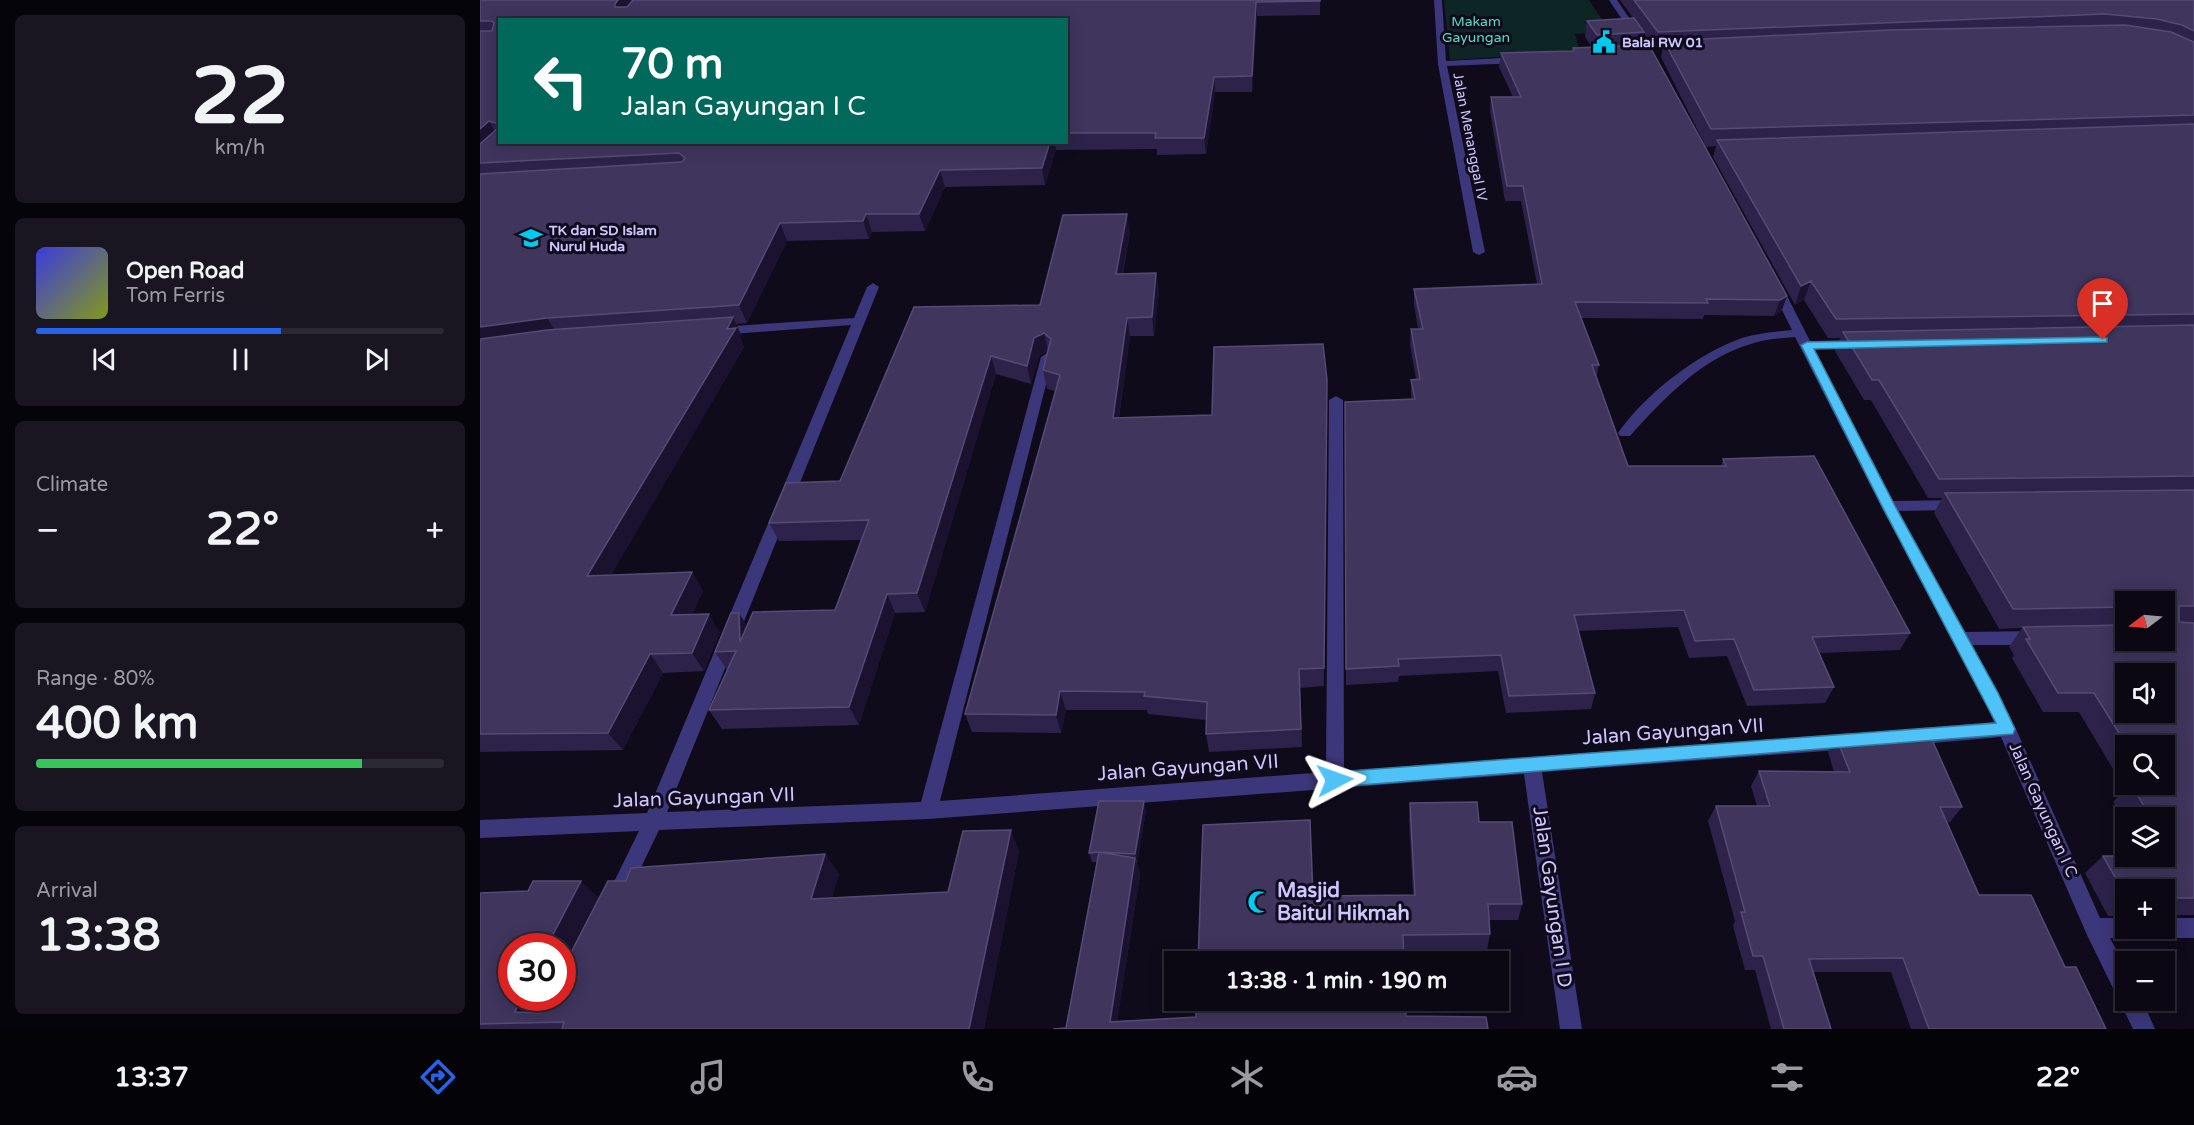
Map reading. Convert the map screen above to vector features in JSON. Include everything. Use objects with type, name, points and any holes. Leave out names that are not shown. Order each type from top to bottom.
[{"type":"street","points":[[1438,0],[1442,64]]},
{"type":"street","points":[[1613,0],[1651,53],[1663,78]]},
{"type":"street","name":"Jalan Menanggal IV","points":[[1479,252],[1442,64],[1525,60]]},
{"type":"street","name":"Jalan Gayungan I C","points":[[1768,272],[1888,506],[1962,639],[2007,729],[2094,928],[2115,969]]},
{"type":"street","points":[[607,916],[653,823],[873,286]]},
{"type":"street","points":[[709,332],[859,321]]},
{"type":"street","points":[[1625,433],[1653,400],[1712,357],[1749,340],[1804,339],[1877,344]]},
{"type":"street","points":[[928,810],[1047,357]]},
{"type":"street","points":[[1335,780],[1336,400]]},
{"type":"street","points":[[1888,506],[1971,505]]},
{"type":"street","points":[[1962,639],[2055,637]]},
{"type":"street","points":[[1888,738],[2007,729]]},
{"type":"street","name":"Jalan Gayungan VII","points":[[480,829],[928,810],[1865,740]]},
{"type":"street","name":"Jalan Gayungan I D","points":[[1532,766],[1571,1029]]},
{"type":"street","points":[[2094,928],[2115,928]]},
{"type":"street","points":[[2175,928],[2194,928]]},
{"type":"street","points":[[2135,1011],[2144,1029]]},
{"type":"green space","name":"Makam Gayungan","points":[[1444,0],[1589,0],[1610,32],[1575,34],[1580,52],[1450,60]]},
{"type":"building","points":[[480,0],[618,0],[615,7],[627,7],[633,0],[1320,0],[1256,2],[1252,76],[1214,77],[1204,138],[1155,138],[1156,133],[1068,133],[1068,18],[498,18],[498,124],[489,121],[480,129],[480,31],[492,31],[494,23],[480,21]]},
{"type":"building","points":[[1634,0],[2194,0],[2194,31],[2182,25],[2157,19],[2105,14],[1658,32]]},
{"type":"building","points":[[1634,18],[1644,32],[1597,35],[1587,21]]},
{"type":"building","points":[[2125,25],[2171,32],[2194,42],[2194,115],[1711,129],[1664,41],[1890,30]]},
{"type":"building","points":[[1649,45],[1787,296],[1780,300],[1706,299],[1708,303],[1575,302],[1599,365],[1592,365],[1628,466],[1726,466],[1723,459],[1814,456],[1910,633],[1812,637],[1834,687],[1754,690],[1734,639],[1695,641],[1684,610],[1574,615],[1595,693],[1509,696],[1501,655],[1398,659],[1399,666],[1346,669],[1345,402],[1415,399],[1411,380],[1420,379],[1411,329],[1423,329],[1414,289],[1542,284],[1523,186],[1507,186],[1491,97],[1521,97],[1501,53],[1574,51],[1573,48]]},
{"type":"building","points":[[2194,124],[2194,314],[1836,319],[1811,281],[1801,286],[1717,140]]},
{"type":"building","points":[[498,128],[498,144],[1049,144],[1042,168],[940,170],[919,214],[866,214],[863,221],[780,223],[739,305],[547,318],[480,327],[480,174],[682,162],[685,158],[679,153],[480,163],[480,144]]},
{"type":"building","points":[[1127,214],[1116,274],[1156,273],[1152,317],[1127,318],[1113,418],[1212,415],[1214,347],[1323,344],[1327,380],[1324,668],[1299,669],[1301,729],[1206,734],[1207,702],[1144,696],[1145,692],[1060,691],[1056,715],[965,714],[1060,375],[1043,370],[1051,339],[1044,333],[1034,338],[1027,366],[991,356],[917,593],[887,594],[849,707],[709,710],[736,651],[715,652],[731,613],[739,613],[740,642],[753,612],[835,610],[869,520],[769,523],[786,483],[840,481],[914,307],[1040,305],[1063,215]]},
{"type":"building","points":[[733,317],[727,329],[736,328],[587,576],[692,572],[671,615],[709,614],[692,653],[650,654],[608,733],[480,734],[480,339],[547,330]]},
{"type":"building","points":[[2194,325],[2194,476],[1939,479],[1879,380],[1872,380],[1843,332]]},
{"type":"building","points":[[2194,490],[2194,606],[2179,606],[2179,622],[2194,623],[2194,898],[2175,898],[2175,879],[2116,879],[2103,856],[2115,856],[2115,867],[2175,867],[2175,807],[2145,807],[2137,795],[2175,795],[2175,735],[2120,735],[2094,693],[2058,693],[2026,639],[2030,639],[2023,627],[2115,625],[2115,651],[2175,651],[2175,591],[2115,591],[2115,607],[2013,609],[1945,493]]},
{"type":"building","points":[[1929,733],[1962,807],[1940,807],[1979,895],[2031,895],[2065,967],[2076,967],[2106,1029],[1929,1029],[1903,958],[1809,959],[1831,1029],[1784,1029],[1763,956],[1753,956],[1741,912],[1745,912],[1716,806],[1770,806],[1759,771],[1850,772],[1836,737]]},
{"type":"building","points":[[1099,801],[1144,801],[1135,854],[1089,853]]},
{"type":"building","points":[[1477,802],[1479,822],[1512,822],[1522,904],[1488,904],[1490,934],[1403,935],[1404,951],[1198,951],[1203,825],[1310,820],[1313,896],[1415,895],[1410,803]]},
{"type":"building","points":[[1011,830],[969,1029],[562,1029],[564,1022],[480,1024],[480,893],[528,891],[533,881],[581,881],[554,933],[498,933],[498,1011],[540,1013],[541,1011],[576,1011],[576,943],[608,881],[626,881],[631,868],[825,854],[811,899],[948,892],[963,831]]},
{"type":"building","points":[[1099,852],[1135,858],[1110,1022],[1196,1017],[1196,1011],[1406,1011],[1406,1016],[1486,1017],[1488,1029],[1053,1029],[1066,1028]]},
{"type":"place","name":"Balai RW 01","points":[[1604,42]]},
{"type":"place","name":"TK dan SD Islam Nurul Huda","points":[[531,238]]},
{"type":"place","name":"Masjid Baitul Hikmah","points":[[1259,902]]},
{"type":"route","points":[[1335,780],[2007,729],[1962,639],[1888,506],[1807,345],[2103,340]]}]
